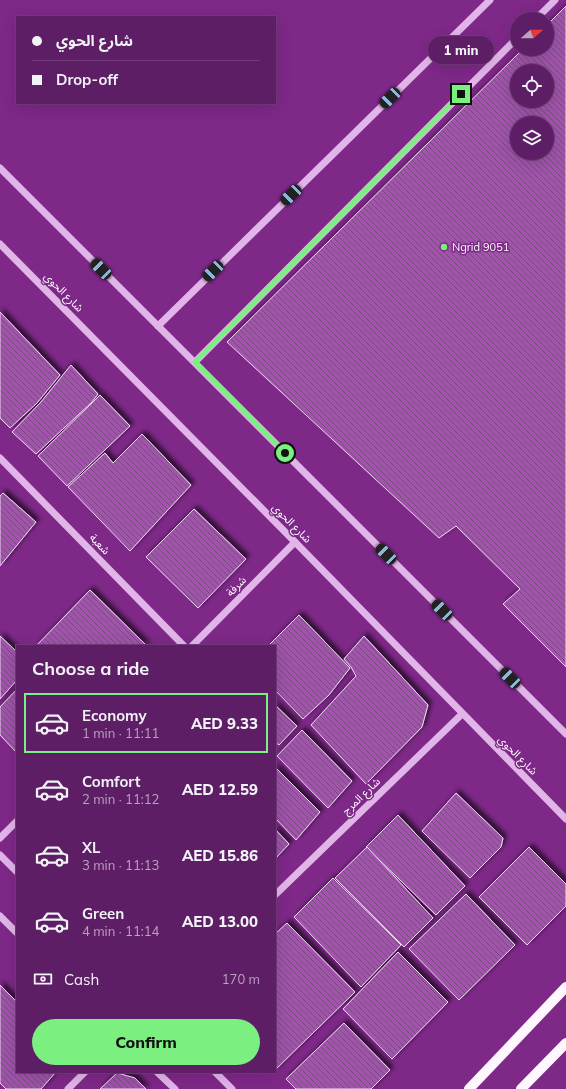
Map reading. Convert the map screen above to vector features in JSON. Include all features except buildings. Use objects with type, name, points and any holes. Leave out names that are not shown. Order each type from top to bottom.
[{"type":"main road","points":[[469,1089],[566,987]]},
{"type":"main road","points":[[521,1089],[566,1043]]},
{"type":"street","points":[[158,326],[490,0]]},
{"type":"street","points":[[543,12],[555,0]]},
{"type":"street","points":[[195,362],[510,45]]},
{"type":"street","points":[[0,168],[566,734]]},
{"type":"street","name":"شارع الحوي","points":[[0,244],[296,542],[566,819]]},
{"type":"street","name":"شعبة","points":[[0,458],[183,645]]},
{"type":"street","name":"شرفة","points":[[193,645],[296,542]]},
{"type":"street","name":"شارع المرج","points":[[276,894],[462,714]]},
{"type":"street","points":[[0,838],[16,822]]},
{"type":"street","points":[[0,855],[16,871]]},
{"type":"street","points":[[0,916],[16,932]]},
{"type":"street","points":[[68,1089],[84,1073]]},
{"type":"street","points":[[158,1073],[175,1089]]},
{"type":"street","points":[[216,1073],[232,1089]]},
{"type":"place","name":"Ngrid 9051","points":[[444,247]]},
{"type":"route","points":[[285,453],[195,362],[461,94]]}]
